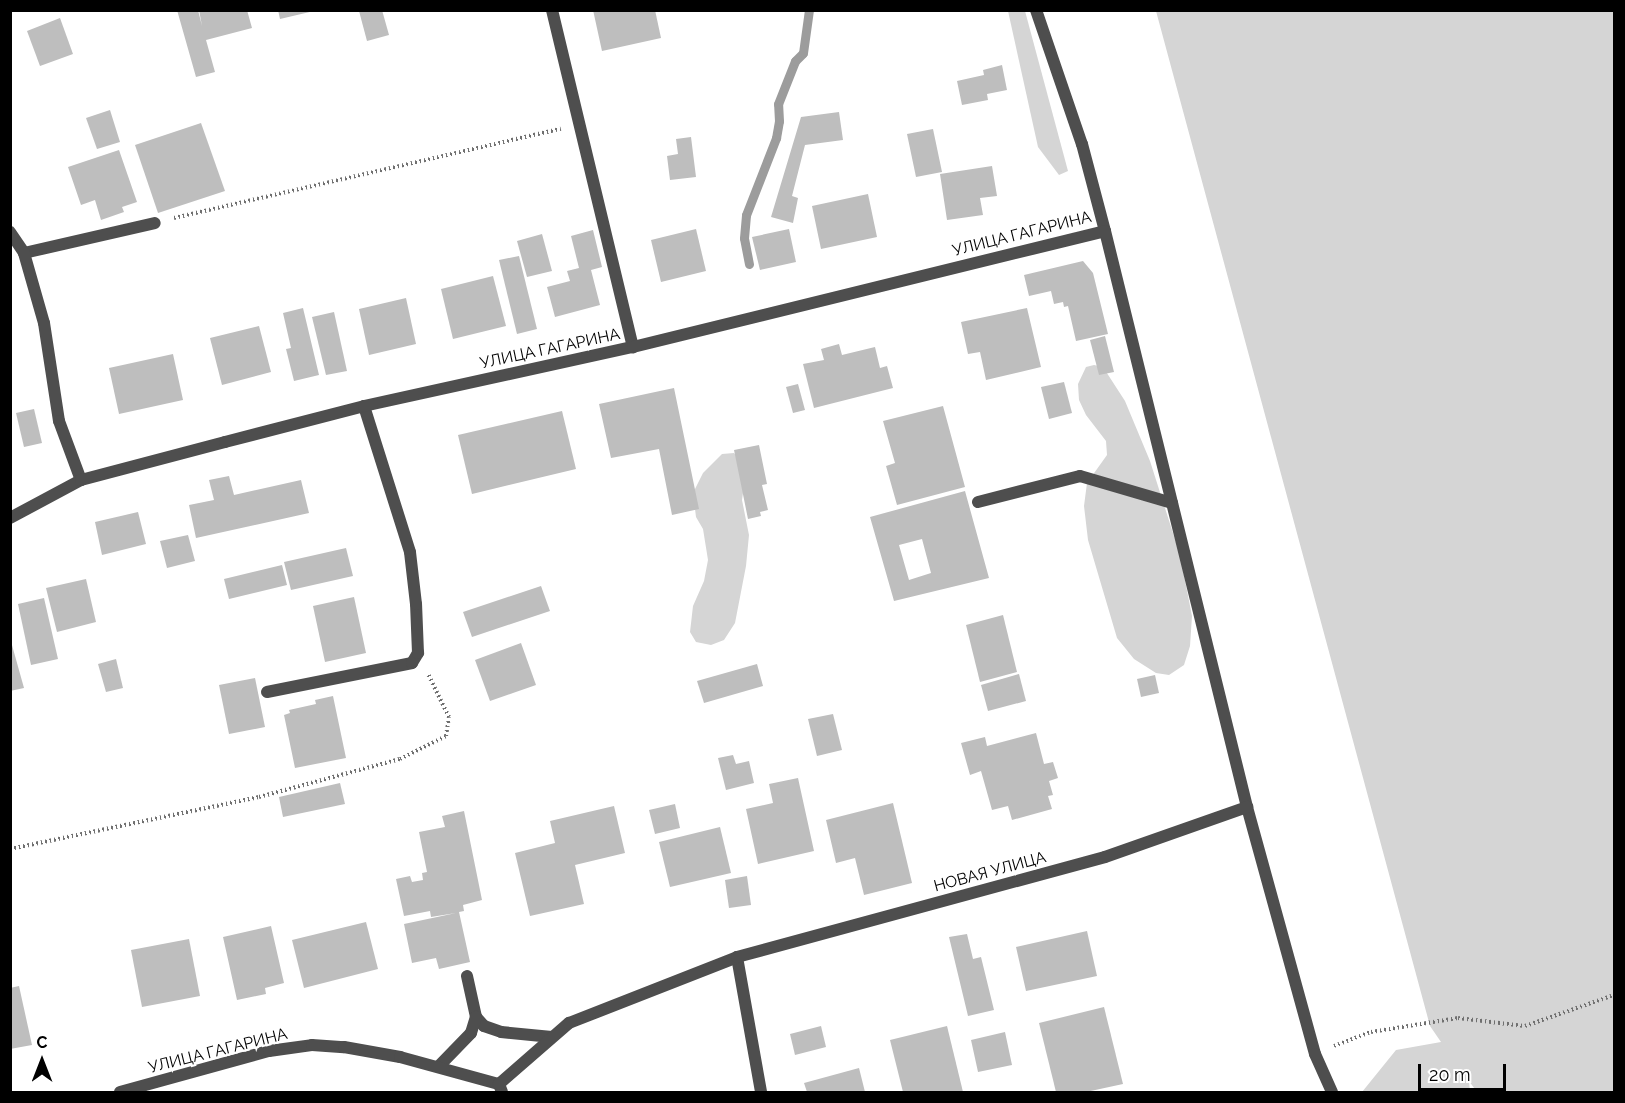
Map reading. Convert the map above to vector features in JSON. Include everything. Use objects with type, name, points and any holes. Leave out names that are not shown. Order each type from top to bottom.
[{"type":"street","points":[[552,10],[633,347]]},
{"type":"street","points":[[1036,10],[1082,144],[1247,807],[1315,1054],[1332,1092]]},
{"type":"street","points":[[24,254],[155,223]]},
{"type":"street","name":"УЛИЦА ГАГАРИНА","points":[[10,518],[81,480],[364,406],[633,347],[1105,231]]},
{"type":"street","points":[[10,232],[24,254],[44,323],[59,421],[81,480]]},
{"type":"street","points":[[267,692],[412,663],[418,653],[416,604],[410,552],[364,406]]},
{"type":"street","points":[[978,502],[1080,476],[1172,503]]},
{"type":"street","name":"НОВАЯ УЛИЦА","points":[[501,1088],[569,1023],[737,957],[1105,857],[1247,807]]},
{"type":"street","points":[[737,957],[761,1092]]},
{"type":"street","points":[[467,976],[476,1017],[484,1026],[501,1032],[552,1037]]},
{"type":"street","points":[[439,1066],[471,1033],[476,1017]]},
{"type":"street","name":"УЛИЦА ГАГАРИНА","points":[[120,1092],[269,1051],[312,1046],[344,1047],[439,1066],[501,1088]]},
{"type":"path","points":[[155,223],[581,124]]},
{"type":"path","points":[[10,849],[259,797],[400,759],[446,736],[449,717],[418,653]]},
{"type":"path","points":[[1315,1054],[1371,1032],[1458,1018],[1525,1026],[1614,995]]},
{"type":"shaded area","points":[[1008,11],[1025,11],[1068,171],[1059,175],[1038,147]]},
{"type":"shaded area","points":[[1156,11],[1614,11],[1614,1092],[1477,1092],[1469,1081],[1470,1092],[1362,1092],[1396,1050],[1441,1042],[1430,1026]]},
{"type":"shaded area","points":[[1094,365],[1103,367],[1125,401],[1150,461],[1180,555],[1192,616],[1190,646],[1184,665],[1169,675],[1156,673],[1134,659],[1117,638],[1088,540],[1084,506],[1087,483],[1107,455],[1106,441],[1086,415],[1079,400],[1078,384],[1086,367]]},
{"type":"shaded area","points":[[734,453],[740,461],[744,486],[742,500],[749,535],[746,566],[735,623],[724,640],[711,645],[696,642],[690,632],[693,606],[704,581],[708,560],[703,529],[696,517],[693,493],[703,473],[722,454]]},
{"type":"building","points":[[177,10],[198,10],[202,26],[199,10],[247,10],[252,28],[206,40],[215,72],[196,77]]},
{"type":"building","points":[[278,10],[314,10],[314,11],[280,19]]},
{"type":"building","points":[[382,10],[389,35],[367,41],[359,11]]},
{"type":"building","points":[[593,10],[655,10],[661,38],[602,51]]},
{"type":"building","points":[[60,18],[73,54],[40,66],[27,31]]},
{"type":"building","points":[[1002,65],[1007,90],[987,94],[988,100],[962,105],[957,81],[984,75],[983,70]]},
{"type":"building","points":[[110,110],[120,142],[97,149],[86,118]]},
{"type":"building","points":[[839,112],[843,140],[805,145],[792,196],[798,198],[793,223],[771,217],[801,117]]},
{"type":"building","points":[[201,123],[225,191],[158,213],[135,145]]},
{"type":"building","points":[[933,129],[942,172],[916,177],[907,134]]},
{"type":"building","points":[[691,137],[696,177],[670,180],[667,156],[678,154],[676,139]]},
{"type":"building","points":[[119,150],[137,202],[122,207],[124,212],[101,220],[95,200],[81,205],[68,167]]},
{"type":"building","points":[[992,166],[997,196],[980,198],[983,215],[947,220],[940,174]]},
{"type":"building","points":[[868,194],[877,237],[821,249],[812,206]]},
{"type":"building","points":[[696,229],[706,271],[661,282],[651,240]]},
{"type":"building","points":[[789,229],[796,262],[760,270],[752,237]]},
{"type":"building","points":[[593,230],[602,267],[591,270],[600,305],[555,317],[547,287],[570,281],[567,271],[579,268],[571,236]]},
{"type":"building","points":[[542,234],[552,271],[527,277],[517,241]]},
{"type":"building","points":[[519,256],[537,329],[517,334],[499,260]]},
{"type":"building","points":[[1083,261],[1093,273],[1108,334],[1076,341],[1068,306],[1064,307],[1063,302],[1054,304],[1051,291],[1029,296],[1024,275]]},
{"type":"building","points":[[493,276],[506,326],[453,339],[441,289]]},
{"type":"building","points":[[406,298],[416,344],[369,355],[359,309]]},
{"type":"building","points":[[303,308],[319,375],[294,381],[286,349],[291,348],[283,313]]},
{"type":"building","points":[[1027,308],[1041,367],[986,380],[980,352],[968,354],[961,322]]},
{"type":"building","points":[[334,312],[347,371],[326,375],[312,317]]},
{"type":"building","points":[[259,326],[271,372],[222,385],[210,338]]},
{"type":"building","points":[[1105,336],[1114,372],[1099,375],[1090,340]]},
{"type":"building","points":[[839,344],[842,355],[875,347],[880,368],[887,366],[893,388],[814,408],[803,364],[824,360],[821,349]]},
{"type":"building","points":[[173,354],[183,400],[119,414],[109,368]]},
{"type":"building","points":[[1064,382],[1072,413],[1049,419],[1041,387]]},
{"type":"building","points":[[798,384],[805,410],[793,413],[786,387]]},
{"type":"building","points":[[674,388],[699,509],[672,515],[659,449],[611,458],[599,404]]},
{"type":"building","points":[[943,406],[965,487],[897,505],[886,466],[895,463],[883,421]]},
{"type":"building","points":[[34,409],[42,443],[24,447],[16,413]]},
{"type":"building","points":[[562,411],[576,469],[472,494],[458,435]]},
{"type":"building","points":[[759,445],[767,484],[762,485],[768,510],[760,512],[761,516],[748,519],[734,450]]},
{"type":"building","points":[[229,476],[234,495],[301,480],[309,513],[196,538],[189,505],[214,500],[209,480]]},
{"type":"building","points":[[965,491],[989,578],[894,601],[870,517]],"holes":[[[922,539],[931,573],[909,580],[899,545]]]},
{"type":"building","points":[[138,512],[146,544],[102,555],[95,522]]},
{"type":"building","points":[[188,535],[195,561],[167,568],[160,541]]},
{"type":"building","points":[[346,548],[353,576],[291,590],[284,562]]},
{"type":"building","points":[[282,565],[287,585],[229,599],[224,579]]},
{"type":"building","points":[[86,579],[96,622],[57,632],[46,588]]},
{"type":"building","points":[[541,586],[550,611],[472,637],[463,612]]},
{"type":"building","points":[[354,597],[366,653],[325,662],[313,606]]},
{"type":"building","points":[[44,598],[58,659],[31,665],[18,604]]},
{"type":"building","points":[[1003,615],[1017,672],[980,682],[966,625]]},
{"type":"building","points":[[10,638],[24,688],[10,691]]},
{"type":"building","points":[[521,643],[536,685],[490,701],[475,660]]},
{"type":"building","points":[[116,659],[123,688],[106,692],[98,664]]},
{"type":"building","points":[[757,664],[763,686],[704,703],[697,681]]},
{"type":"building","points":[[1019,674],[1026,701],[988,711],[981,685]]},
{"type":"building","points":[[1155,675],[1159,693],[1141,697],[1137,679]]},
{"type":"building","points":[[255,678],[265,727],[229,734],[219,685]]},
{"type":"building","points":[[333,696],[346,758],[295,768],[284,715],[290,713],[289,710],[316,704],[315,700]]},
{"type":"building","points":[[833,714],[842,750],[817,756],[808,719]]},
{"type":"building","points":[[1036,733],[1044,764],[1053,762],[1058,778],[1049,781],[1053,795],[1048,796],[1052,809],[1012,820],[1008,806],[992,810],[981,771],[970,775],[961,743],[985,737],[987,746]]},
{"type":"building","points":[[733,755],[736,764],[749,761],[754,783],[726,790],[718,758]]},
{"type":"building","points":[[798,778],[814,851],[758,864],[746,809],[773,803],[769,784]]},
{"type":"building","points":[[340,783],[345,804],[283,817],[279,797]]},
{"type":"building","points":[[893,803],[912,883],[864,895],[855,858],[836,863],[826,820]]},
{"type":"building","points":[[675,804],[680,828],[655,834],[649,810]]},
{"type":"building","points":[[614,806],[625,853],[575,865],[584,904],[530,916],[515,853],[555,843],[550,821]]},
{"type":"building","points":[[464,811],[482,900],[463,905],[464,911],[459,912],[470,962],[439,969],[436,958],[412,963],[404,924],[456,913],[431,917],[430,911],[404,916],[396,879],[410,876],[412,882],[423,880],[422,873],[427,872],[419,832],[445,827],[442,816]]},
{"type":"building","points":[[720,827],[731,873],[670,887],[659,842]]},
{"type":"building","points":[[747,876],[751,905],[729,908],[725,880]]},
{"type":"building","points":[[366,922],[378,969],[304,988],[292,940]]},
{"type":"building","points":[[271,926],[284,983],[265,988],[266,994],[237,1000],[223,937]]},
{"type":"building","points":[[1087,931],[1097,976],[1026,991],[1016,947]]},
{"type":"building","points":[[967,934],[973,959],[981,957],[994,1010],[968,1016],[949,937]]},
{"type":"building","points":[[189,939],[200,996],[142,1007],[131,950]]},
{"type":"building","points":[[19,986],[32,1045],[10,1049],[10,988]]},
{"type":"building","points":[[1104,1007],[1123,1084],[1086,1092],[1056,1092],[1039,1023]]},
{"type":"building","points":[[821,1026],[826,1047],[795,1055],[790,1034]]},
{"type":"building","points":[[947,1026],[963,1092],[903,1092],[890,1040]]},
{"type":"building","points":[[1005,1032],[1012,1065],[978,1072],[971,1040]]},
{"type":"building","points":[[859,1068],[865,1092],[807,1092],[804,1083]]},
{"type":"waterway","points":[[749,264],[744,238],[746,215],[776,138],[779,121],[778,104],[795,61],[803,53],[809,10]]}]
